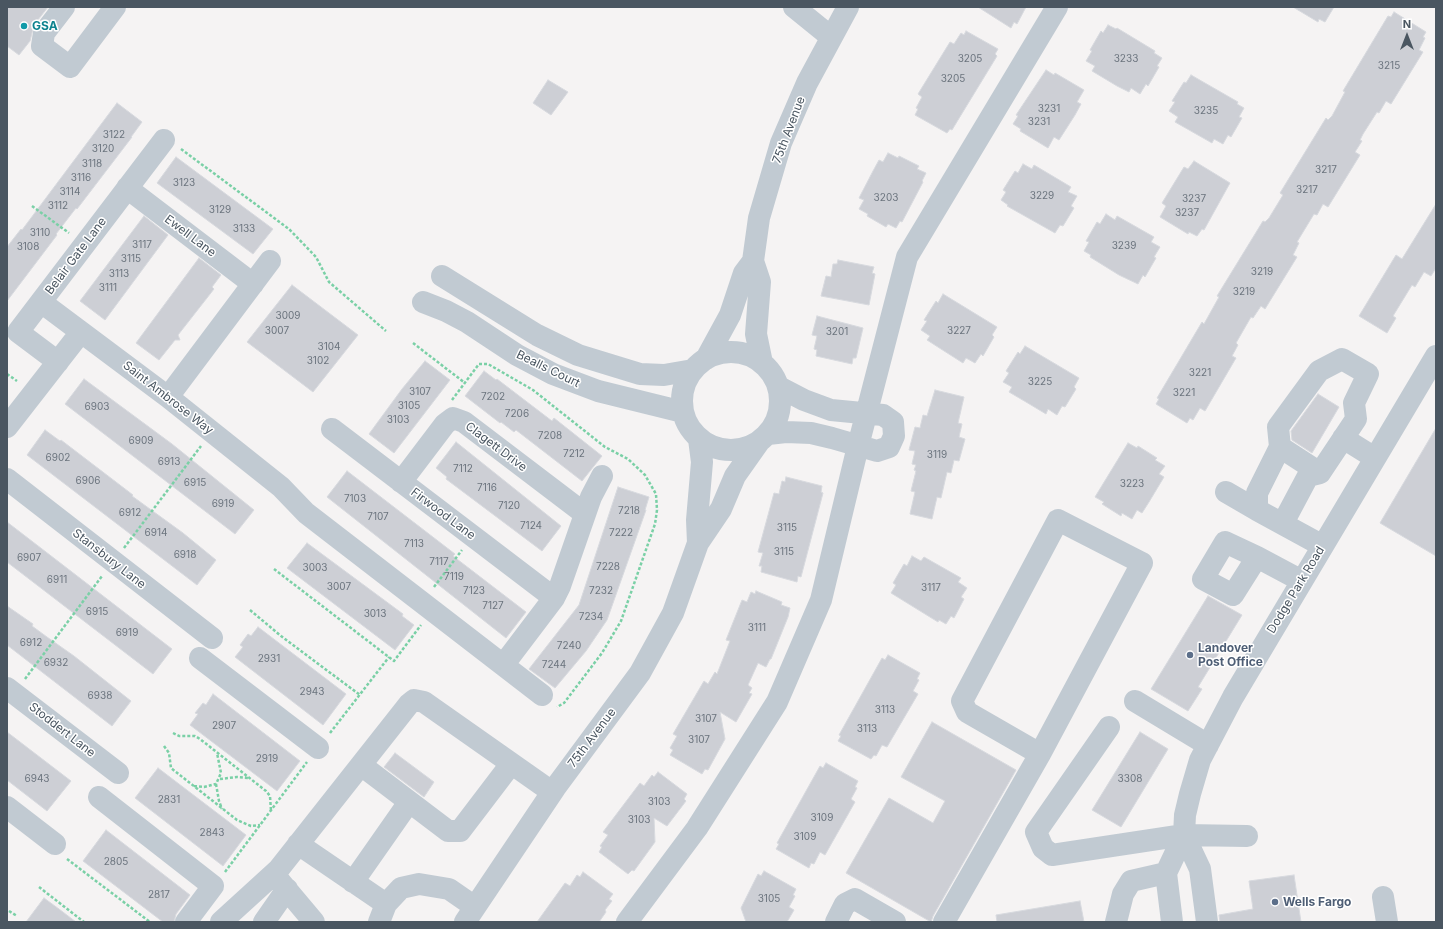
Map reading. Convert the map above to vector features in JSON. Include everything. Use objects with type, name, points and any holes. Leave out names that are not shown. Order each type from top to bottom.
[{"type":"street","points":[[64,7],[44,33],[42,46],[70,67],[115,7]]},
{"type":"street","points":[[794,7],[831,37]]},
{"type":"street","name":"75th Avenue","points":[[762,363],[756,334],[760,282],[753,261],[759,218],[781,143],[807,83],[848,7]]},
{"type":"street","points":[[627,922],[697,828],[777,702],[821,600],[858,446],[907,257],[1057,7]]},
{"type":"street","name":"Belair Gate Lane","points":[[58,362],[18,332],[127,188],[170,143]]},
{"type":"street","name":"Ewell Lane","points":[[127,188],[253,284]]},
{"type":"street","points":[[168,397],[270,261]]},
{"type":"street","name":"75th Avenue","points":[[700,364],[727,322],[744,273],[753,261]]},
{"type":"street","name":"Bealls Court","points":[[442,276],[537,335],[578,356],[623,370],[646,374],[664,375],[700,364]]},
{"type":"street","name":"Saint Ambrose Way","points":[[41,302],[168,397],[281,487],[306,513],[504,664],[542,695]]},
{"type":"street","name":"Bealls Court","points":[[423,302],[446,311],[467,322],[517,355],[554,374],[598,391],[683,412]]},
{"type":"street","points":[[7,427],[81,332]]},
{"type":"street","points":[[734,352],[749,355],[762,363],[775,378],[779,387],[781,399],[780,412],[775,424],[764,438],[745,449],[729,450],[713,447],[700,439],[689,427],[683,412],[682,397],[685,383],[700,364],[720,353],[734,352]]},
{"type":"street","name":"Dodge Park Road","points":[[1166,873],[1184,835],[1185,816],[1193,782],[1208,745],[1232,697],[1375,458],[1429,383],[1436,356]]},
{"type":"street","points":[[1257,510],[1257,493],[1280,447],[1278,427],[1319,371],[1342,359],[1368,374],[1354,402],[1356,419],[1320,473],[1308,476],[1283,524]]},
{"type":"street","points":[[764,438],[811,434],[832,438],[877,451],[889,447],[894,436],[893,422],[884,415],[866,415],[831,410],[804,400],[779,387]]},
{"type":"street","name":"Clagett Drive","points":[[401,482],[445,424],[453,418],[464,422],[585,514]]},
{"type":"street","name":"Firwood Lane","points":[[332,429],[554,598]]},
{"type":"street","name":"75th Avenue","points":[[470,914],[552,792],[640,673],[673,613],[698,544],[721,509],[735,476],[764,438]]},
{"type":"street","points":[[1343,438],[1375,458]]},
{"type":"street","name":"75th Avenue","points":[[698,544],[697,520],[702,462],[700,439]]},
{"type":"street","points":[[1280,447],[1320,473]]},
{"type":"street","points":[[504,664],[554,598],[566,573],[585,514],[602,476]]},
{"type":"street","name":"Stansbury Lane","points":[[7,480],[212,638]]},
{"type":"street","points":[[1226,492],[1322,546]]},
{"type":"street","points":[[944,922],[1040,754],[1142,563],[1058,520],[962,700],[967,712],[1040,754]]},
{"type":"street","points":[[1257,557],[1302,581]]},
{"type":"street","points":[[200,658],[318,748]]},
{"type":"street","name":"Stoddert Lane","points":[[16,684],[118,773]]},
{"type":"street","points":[[264,922],[281,879],[298,844],[414,700],[424,702],[552,792]]},
{"type":"street","points":[[1135,701],[1208,745]]},
{"type":"street","points":[[1109,726],[1036,832],[1043,848],[1052,855],[1184,835],[1247,836]]},
{"type":"street","points":[[361,765],[448,831],[460,831],[511,764]]},
{"type":"street","points":[[99,797],[213,886],[186,922]]},
{"type":"street","points":[[353,882],[409,802]]},
{"type":"street","points":[[7,807],[61,851]]},
{"type":"street","name":"Dodge Park Road","points":[[1184,835],[1200,869],[1207,922]]},
{"type":"street","points":[[298,844],[353,882],[383,913],[401,888],[419,884],[433,885],[449,889],[470,914]]},
{"type":"street","points":[[1116,922],[1123,894],[1131,881],[1166,873],[1172,922]]},
{"type":"street","points":[[221,922],[281,879]]},
{"type":"street","points":[[281,879],[314,922]]},
{"type":"street","points":[[1383,897],[1387,922]]},
{"type":"street","points":[[836,922],[845,904],[855,899],[895,922]]},
{"type":"path","points":[[170,143],[289,229],[316,257],[329,282],[386,331]]},
{"type":"path","points":[[32,206],[75,237]]},
{"type":"path","points":[[413,343],[465,383]]},
{"type":"path","points":[[7,374],[17,381]]},
{"type":"path","points":[[121,551],[204,442]]},
{"type":"path","points":[[274,569],[394,661],[462,549]]},
{"type":"path","points":[[16,684],[106,572]]},
{"type":"path","points":[[250,610],[281,636],[360,694]]},
{"type":"path","points":[[213,886],[389,657]]},
{"type":"path","points":[[173,733],[179,736],[195,736],[250,778],[270,796],[271,811]]},
{"type":"path","points":[[164,746],[169,752],[171,768],[244,824],[261,825]]},
{"type":"path","points":[[194,786],[204,787],[216,784],[220,779],[221,773],[217,753]]},
{"type":"path","points":[[220,779],[237,777],[250,778]]},
{"type":"path","points":[[216,784],[219,801],[223,809]]},
{"type":"path","points":[[61,851],[150,922]]},
{"type":"path","points":[[39,887],[84,922]]},
{"type":"path","points":[[9,911],[17,916]]},
{"type":"building","name":"GSA","points":[[7,7],[48,7],[34,25],[30,41],[19,55],[7,46]]},
{"type":"building","points":[[978,7],[1026,7],[1017,24],[1014,22],[1011,28]]},
{"type":"building","points":[[1293,7],[1334,7],[1325,22],[1319,19],[1318,22]]},
{"type":"building","points":[[1394,12],[1426,32],[1423,37],[1425,38],[1419,50],[1423,52],[1391,104],[1386,101],[1363,134],[1360,140],[1362,141],[1355,152],[1360,155],[1328,207],[1323,204],[1317,215],[1314,214],[1297,242],[1299,243],[1293,255],[1297,257],[1265,309],[1261,306],[1253,318],[1251,317],[1236,343],[1238,345],[1232,356],[1236,358],[1205,411],[1200,408],[1193,420],[1190,418],[1187,423],[1156,404],[1159,399],[1157,398],[1202,322],[1204,324],[1219,297],[1217,296],[1263,221],[1265,222],[1269,218],[1283,195],[1280,193],[1326,118],[1328,120],[1332,116],[1345,92],[1343,91],[1388,16],[1391,17]]},
{"type":"building","points":[[1108,25],[1116,29],[1117,28],[1155,51],[1154,53],[1162,58],[1157,66],[1159,67],[1148,86],[1146,84],[1140,94],[1131,88],[1129,92],[1092,71],[1095,66],[1086,61],[1092,51],[1090,50],[1101,31],[1103,33]]},
{"type":"building","points":[[966,31],[998,49],[995,54],[997,56],[952,130],[950,129],[947,133],[915,115],[918,109],[916,108],[922,97],[918,94],[950,42],[954,44],[961,33],[964,35]]},
{"type":"building","points":[[1046,70],[1054,75],[1055,73],[1084,90],[1077,102],[1081,104],[1075,115],[1059,140],[1054,137],[1048,148],[1020,131],[1021,129],[1013,124],[1018,116],[1016,115]]},
{"type":"building","points":[[1191,75],[1238,102],[1237,104],[1244,108],[1239,117],[1242,118],[1231,137],[1228,135],[1223,144],[1214,139],[1212,143],[1175,122],[1178,117],[1169,111],[1175,102],[1172,101],[1184,82],[1186,83]]},
{"type":"building","points":[[548,80],[568,92],[551,115],[533,103]]},
{"type":"building","points":[[117,103],[142,122],[77,209],[76,208],[56,234],[57,235],[7,301],[7,247],[21,229],[22,230]]},
{"type":"building","points":[[888,153],[898,158],[899,156],[919,166],[917,169],[926,173],[922,181],[923,182],[902,222],[900,221],[896,228],[888,224],[886,227],[867,216],[868,214],[859,209],[864,200],[859,198],[879,160],[883,162]]},
{"type":"building","points":[[176,157],[273,229],[253,254],[157,183]]},
{"type":"building","points":[[1194,161],[1230,183],[1204,230],[1202,229],[1197,236],[1189,232],[1188,234],[1160,217],[1166,206],[1162,203],[1184,167],[1188,169]]},
{"type":"building","points":[[1023,164],[1032,169],[1034,165],[1071,187],[1068,192],[1077,196],[1071,206],[1074,208],[1063,226],[1060,225],[1055,233],[1007,206],[1008,205],[1001,200],[1006,192],[1003,190],[1015,171],[1018,173]]},
{"type":"building","points":[[1436,204],[1436,268],[1431,276],[1424,272],[1415,287],[1412,285],[1393,316],[1396,318],[1387,333],[1359,316],[1396,255],[1402,259]]},
{"type":"building","points":[[1106,214],[1115,220],[1117,216],[1154,237],[1151,242],[1160,247],[1154,257],[1156,258],[1145,277],[1143,275],[1138,284],[1119,275],[1090,257],[1091,255],[1084,251],[1089,242],[1086,241],[1097,222],[1100,224]]},
{"type":"building","points":[[144,216],[168,235],[105,320],[80,301]]},
{"type":"building","points":[[199,258],[221,275],[212,287],[214,289],[178,335],[180,340],[175,340],[159,360],[136,343]]},
{"type":"building","points":[[838,260],[874,267],[872,273],[875,274],[869,305],[821,296],[826,276],[831,277],[833,264],[837,264]]},
{"type":"building","points":[[292,285],[358,335],[313,392],[247,342]]},
{"type":"building","points":[[943,294],[997,327],[992,335],[994,337],[983,356],[981,354],[975,363],[966,358],[963,363],[927,340],[930,336],[921,330],[927,321],[924,320],[936,301],[938,303]]},
{"type":"building","points":[[817,316],[863,328],[856,358],[853,358],[852,364],[816,356],[817,350],[814,349],[817,336],[812,335]]},
{"type":"building","points":[[1025,346],[1079,378],[1074,387],[1076,389],[1065,407],[1062,406],[1057,415],[1048,409],[1046,414],[1009,392],[1012,387],[1003,382],[1009,373],[1006,371],[1018,352],[1020,354]]},
{"type":"building","points":[[425,361],[450,380],[394,453],[369,434],[402,389]]},
{"type":"building","points":[[484,371],[496,380],[497,379],[552,421],[554,418],[602,456],[582,481],[516,430],[514,432],[501,422],[500,423],[465,396]]},
{"type":"building","points":[[84,379],[172,444],[254,510],[235,534],[65,404]]},
{"type":"building","points":[[935,390],[964,397],[958,423],[962,424],[959,437],[965,439],[959,461],[954,460],[951,473],[947,472],[941,498],[937,497],[932,519],[910,514],[915,492],[911,491],[916,465],[912,464],[915,451],[909,450],[915,427],[920,428],[923,415],[927,416]]},
{"type":"building","points":[[1318,394],[1339,407],[1312,453],[1292,440],[1291,431]]},
{"type":"building","points":[[1436,428],[1436,556],[1380,523]]},
{"type":"building","points":[[45,430],[60,441],[61,440],[216,560],[197,585],[27,455]]},
{"type":"building","points":[[456,442],[561,526],[542,551],[446,479],[447,477],[436,468]]},
{"type":"building","points":[[1128,443],[1137,448],[1138,446],[1157,458],[1155,460],[1165,466],[1159,474],[1164,477],[1149,502],[1142,513],[1137,510],[1132,519],[1122,513],[1121,516],[1102,504],[1104,502],[1095,497]]},
{"type":"building","points":[[347,471],[455,554],[453,556],[526,612],[506,638],[327,497]]},
{"type":"building","points":[[786,477],[822,486],[821,492],[823,493],[801,577],[798,576],[797,582],[761,572],[762,566],[759,566],[763,553],[758,552],[774,493],[779,494],[782,481],[785,482]]},
{"type":"building","points":[[618,487],[649,497],[646,510],[607,620],[586,651],[555,688],[529,669],[579,605]]},
{"type":"building","points":[[7,522],[172,649],[153,674],[7,562]]},
{"type":"building","points":[[307,543],[403,614],[402,616],[414,625],[395,650],[287,568]]},
{"type":"building","points":[[912,556],[921,561],[924,557],[961,578],[958,582],[967,588],[961,597],[964,599],[954,618],[951,616],[946,624],[939,620],[938,622],[891,593],[896,585],[893,583],[904,564],[907,566]]},
{"type":"building","points":[[756,591],[782,602],[781,605],[790,608],[788,617],[771,659],[766,667],[758,663],[748,685],[752,688],[749,693],[752,694],[736,722],[720,712],[725,739],[708,770],[705,769],[702,774],[670,755],[673,750],[670,748],[677,736],[673,734],[704,681],[708,684],[715,672],[717,674],[730,641],[726,640],[742,600],[747,602],[751,592],[755,594]]},
{"type":"building","points":[[1208,596],[1242,615],[1198,687],[1202,689],[1188,711],[1151,689]]},
{"type":"building","points":[[7,606],[33,624],[32,626],[74,656],[131,701],[112,726],[7,645]]},
{"type":"building","points":[[258,627],[346,694],[323,725],[235,657],[243,647],[240,645],[248,634],[251,636]]},
{"type":"building","points":[[888,655],[920,673],[917,679],[919,680],[913,691],[918,694],[887,747],[882,745],[876,756],[874,755],[871,759],[838,741],[841,736],[839,735],[882,658],[885,660]]},
{"type":"building","points":[[213,694],[300,761],[277,791],[190,725],[198,714],[195,713],[203,703],[206,705]]},
{"type":"building","points":[[932,722],[1016,770],[931,922],[846,873],[889,798],[933,823],[945,801],[901,777]]},
{"type":"building","points":[[7,732],[71,781],[47,811],[7,780]]},
{"type":"building","points":[[1140,732],[1168,749],[1121,827],[1092,810]]},
{"type":"building","points":[[395,753],[434,782],[424,797],[384,767]]},
{"type":"building","points":[[826,763],[858,781],[855,787],[857,788],[851,799],[855,802],[825,855],[820,852],[814,864],[811,863],[809,868],[776,849],[779,844],[777,843],[820,766],[823,768]]},
{"type":"building","points":[[158,768],[246,835],[223,866],[135,798]]},
{"type":"building","points":[[658,772],[687,794],[684,799],[686,801],[667,826],[654,818],[655,842],[634,871],[632,870],[628,874],[599,852],[602,847],[600,846],[608,835],[603,832],[640,783],[644,786],[652,775],[654,777]]},
{"type":"building","points":[[106,830],[190,895],[176,914],[174,922],[163,922],[83,861]]},
{"type":"building","points":[[764,871],[796,889],[793,895],[795,896],[789,907],[794,910],[787,922],[746,922],[741,908],[758,874],[761,876]]},
{"type":"building","points":[[583,872],[613,894],[609,899],[612,901],[605,910],[606,912],[599,922],[537,922],[565,883],[570,886],[577,875],[580,877]]},
{"type":"building","name":"Wells Fargo","points":[[1294,875],[1301,922],[1220,922],[1219,915],[1253,909],[1249,881]]},
{"type":"building","points":[[44,898],[59,909],[76,922],[26,922]]},
{"type":"building","points":[[1080,901],[1084,922],[997,922],[996,915]]},
{"type":"place","name":"GSA","points":[[24,26]]},
{"type":"place","name":"Landover Post Office","points":[[1190,655]]},
{"type":"place","name":"Wells Fargo","points":[[1275,902]]}]
